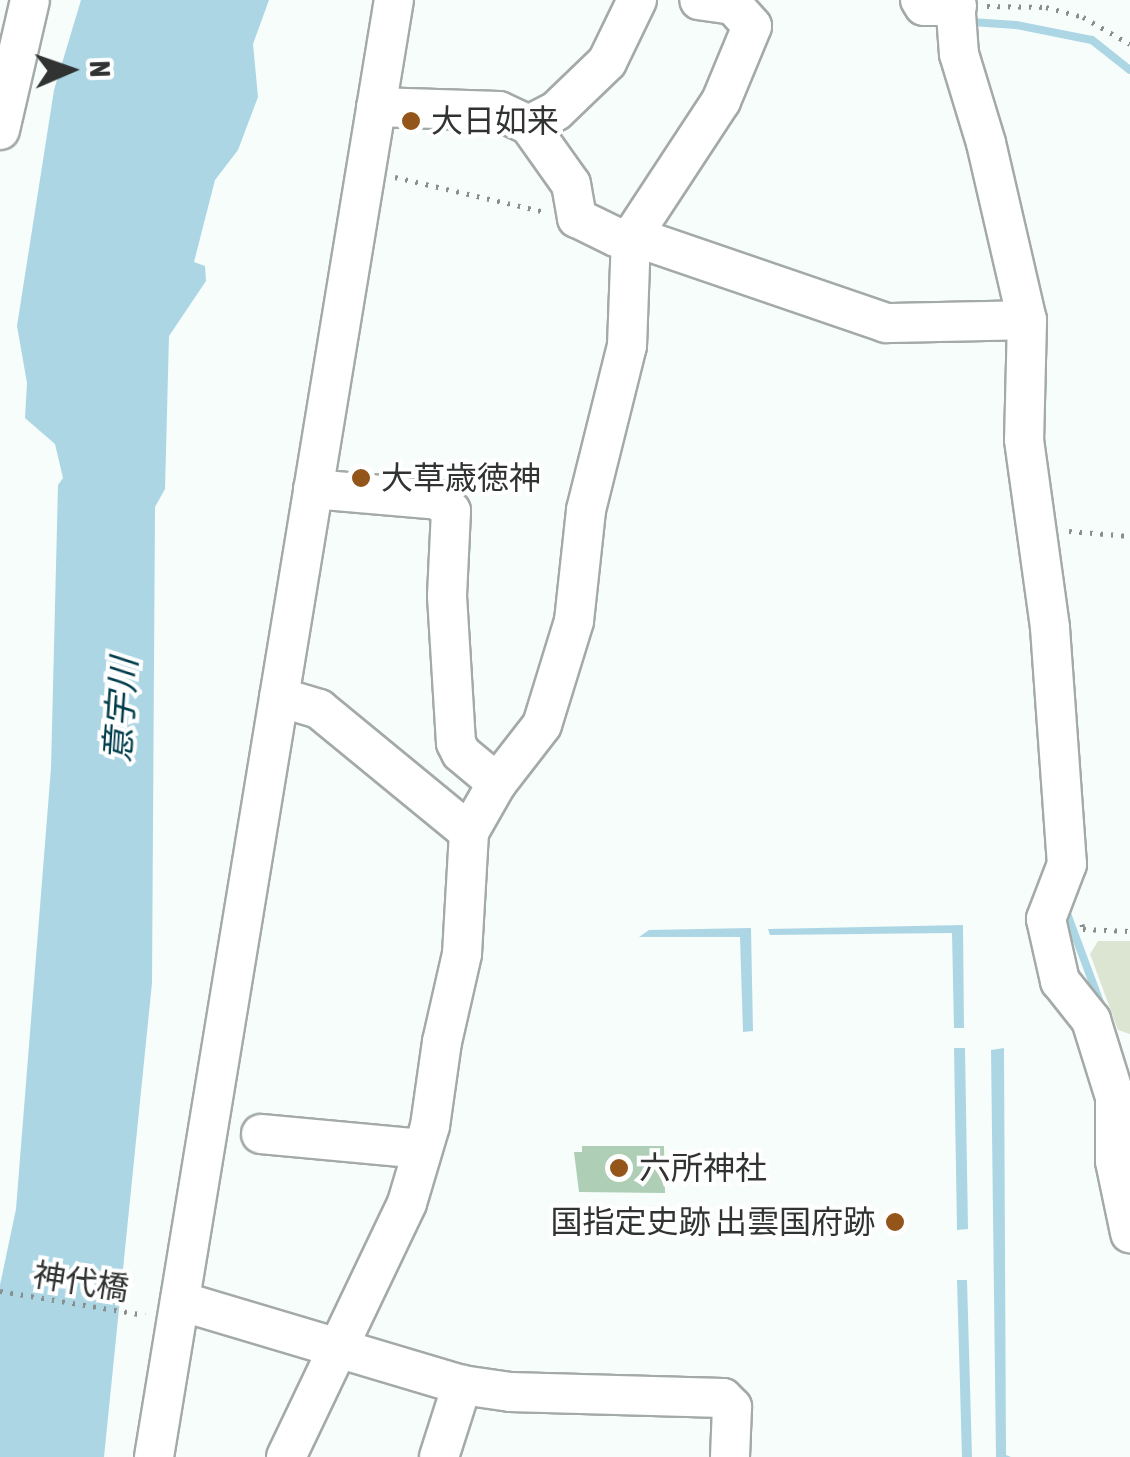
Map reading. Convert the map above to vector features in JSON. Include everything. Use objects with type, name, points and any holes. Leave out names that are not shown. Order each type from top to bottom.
[{"type":"street","points":[[0,130],[30,0]]},
{"type":"street","points":[[154,1457],[168,1309],[279,697],[394,0]]},
{"type":"street","points":[[529,125],[556,112],[607,62],[636,0]]},
{"type":"street","points":[[920,0],[924,6],[956,3],[959,54],[986,143],[1027,320],[1024,440],[1050,628],[1067,864],[1046,918],[1060,981],[1090,1020],[1115,1097],[1116,1161],[1130,1233]]},
{"type":"street","points":[[286,1457],[407,1203],[430,1126],[442,1042],[462,954],[468,832],[497,783],[542,725],[574,621],[586,510],[627,346],[631,238],[721,101],[752,26],[722,2]]},
{"type":"street","points":[[376,106],[499,111],[529,125],[572,184],[577,218],[616,238],[631,238],[886,323],[1027,320]]},
{"type":"street","points":[[313,489],[438,500],[451,511],[448,596],[456,744],[460,754],[497,783]]},
{"type":"street","points":[[279,697],[319,709],[468,832]]},
{"type":"street","points":[[261,1134],[422,1149]]},
{"type":"street","points":[[168,1309],[337,1348],[462,1385],[510,1392],[724,1398],[732,1407],[730,1457]]},
{"type":"street","points":[[439,1457],[462,1385]]},
{"type":"path","points":[[956,3],[1046,7],[1083,17],[1130,44]]},
{"type":"path","points":[[365,170],[496,204],[577,218]]},
{"type":"path","points":[[1036,530],[1130,536]]},
{"type":"path","points":[[1079,912],[1083,929],[1130,931]]},
{"type":"path","name":"神代橋","points":[[0,1291],[168,1309]]},
{"type":"green space","points":[[1098,941],[1130,941],[1130,1034],[1118,1030],[1090,954]]},
{"type":"water","name":"意宇川","points":[[81,0],[269,0],[253,44],[258,97],[238,150],[215,180],[194,262],[205,266],[206,281],[169,336],[165,489],[155,507],[152,983],[104,1457],[0,1457],[0,1285],[16,1209],[51,768],[58,485],[63,478],[55,444],[25,418],[27,383],[17,326],[54,90]]},
{"type":"water","points":[[963,925],[964,1028],[954,1028],[952,933],[770,935],[768,929]]},
{"type":"water","points":[[751,928],[753,1031],[743,1032],[740,937],[639,937],[649,930]]},
{"type":"water","points":[[954,1048],[965,1048],[968,1229],[957,1230]]},
{"type":"water","points":[[1004,1048],[1006,1455],[1011,1457],[996,1457],[991,1050]]},
{"type":"water","points":[[957,1280],[967,1280],[972,1457],[962,1457]]},
{"type":"building","name":"六所神社","points":[[582,1146],[664,1146],[665,1193],[579,1192],[574,1152],[582,1152]]},
{"type":"waterway","points":[[971,22],[1016,25],[1092,40],[1130,70]]},
{"type":"waterway","points":[[1066,911],[1101,1005]]},
{"type":"place","name":"大日如来","points":[[411,121]]},
{"type":"place","name":"大草歳徳神","points":[[361,478]]},
{"type":"place","name":"六所神社","points":[[619,1168]]},
{"type":"place","name":"国指定史跡 出雲国府跡","points":[[895,1222]]}]
